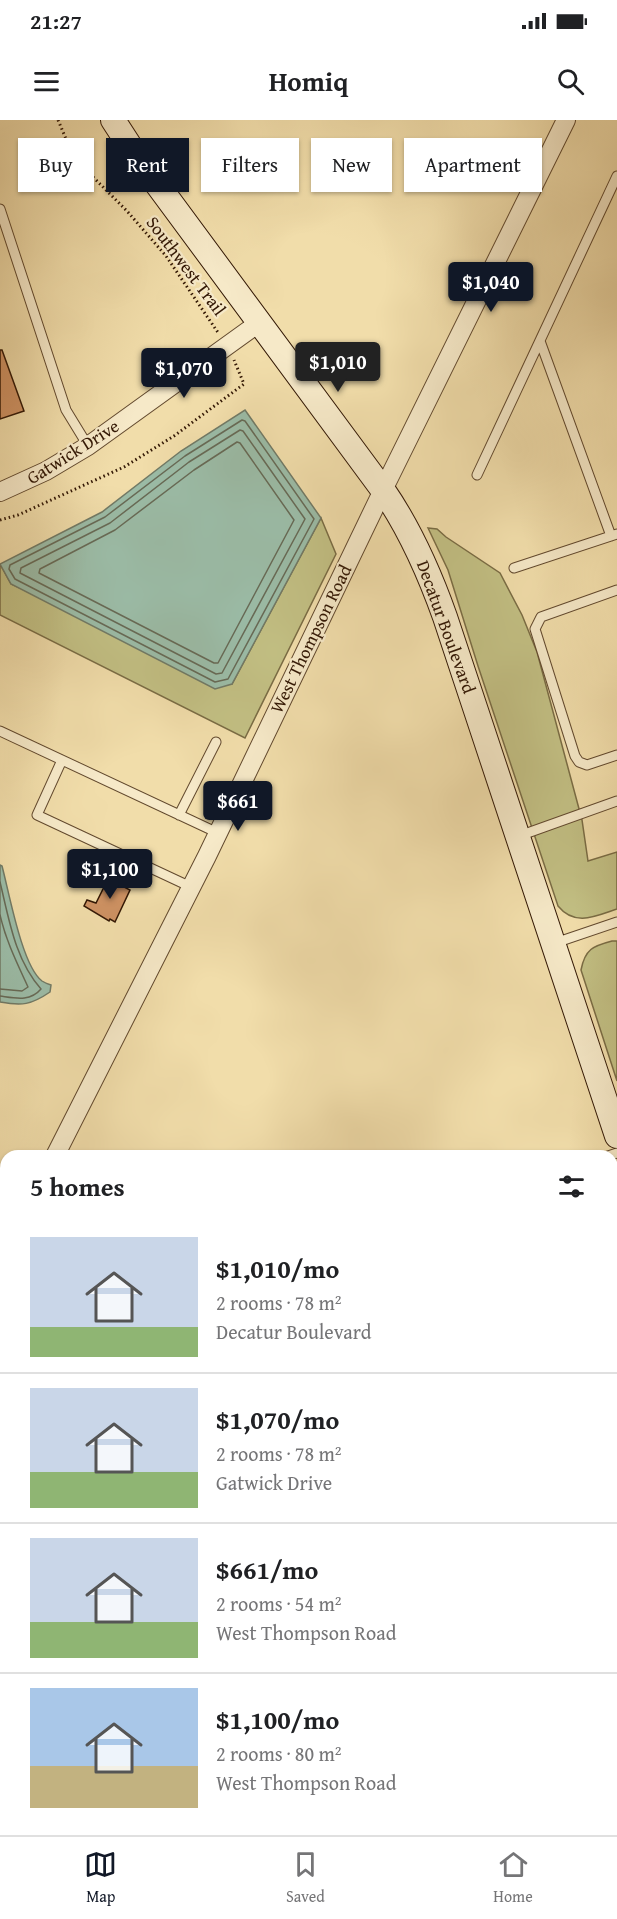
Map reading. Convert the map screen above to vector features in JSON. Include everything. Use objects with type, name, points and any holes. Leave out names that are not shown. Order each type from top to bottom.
[{"type":"street","name":"Decatur Boulevard","points":[[113,120],[383,490],[408,532],[434,584],[617,1136]]},
{"type":"street","name":"West Thompson Road","points":[[58,1150],[218,833],[383,490],[566,120]]},
{"type":"street","name":"Gatwick Drive","points":[[0,492],[46,471],[88,446],[260,322]]},
{"type":"lane","points":[[477,476],[617,176]]},
{"type":"lane","points":[[0,209],[66,410],[88,446]]},
{"type":"lane","points":[[514,568],[614,535],[540,341]]},
{"type":"lane","points":[[617,590],[541,617],[535,629],[575,756],[579,762],[587,765],[617,754]]},
{"type":"lane","points":[[0,731],[218,833]]},
{"type":"lane","points":[[179,815],[216,742]]},
{"type":"lane","points":[[62,760],[37,815],[191,887]]},
{"type":"lane","points":[[517,836],[617,801]]},
{"type":"lane","points":[[553,944],[617,922]]},
{"type":"lane","points":[[594,930],[617,929]]},
{"type":"path","name":"Southwest Trail","points":[[0,520],[124,467],[174,436],[244,384],[227,346],[166,256],[127,211],[85,169],[69,146],[57,120]]},
{"type":"shaded area","points":[[321,518],[336,554],[245,738],[0,615],[0,564],[11,584],[232,684]]},
{"type":"shaded area","points":[[428,528],[437,529],[500,573],[522,615],[537,652],[582,820],[588,861],[617,852],[617,909],[594,917],[579,918],[571,916],[558,906],[448,570]]},
{"type":"shaded area","points":[[617,941],[617,1081],[581,970],[585,957],[591,950]]},
{"type":"water","points":[[245,410],[321,518],[232,684],[215,689],[11,584],[0,564],[102,512],[181,451]]},
{"type":"water","points":[[0,865],[28,960],[42,981],[51,985],[50,992],[37,1000],[26,1003],[0,1002]]},
{"type":"building","points":[[0,350],[2,350],[24,411],[0,419]]},
{"type":"building","points":[[110,875],[126,883],[124,887],[130,890],[115,922],[110,919],[109,921],[84,906],[87,900],[96,903]]}]
